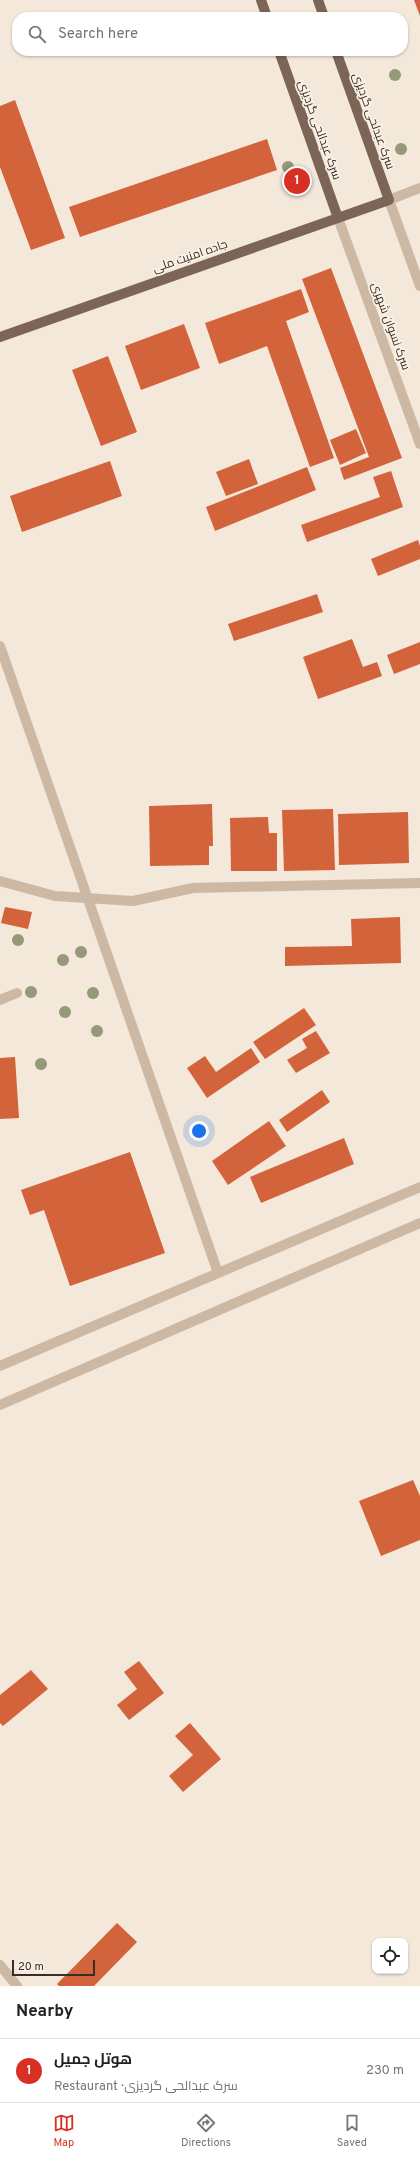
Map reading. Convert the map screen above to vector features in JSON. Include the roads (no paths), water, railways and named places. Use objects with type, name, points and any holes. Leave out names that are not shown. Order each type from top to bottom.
[{"type":"main road","points":[[260,0],[265,12]]},
{"type":"main road","points":[[318,0],[322,12]]},
{"type":"main road","name":"سرک عبدالحی گردیزی","points":[[281,56],[338,218]]},
{"type":"main road","name":"سرک عبدلحی گردیزی","points":[[338,56],[388,200]]},
{"type":"main road","name":"جاده امنیت ملی","points":[[0,337],[388,200]]},
{"type":"street","points":[[420,188],[388,200],[420,286]]},
{"type":"street","name":"سرک نسوان شهری","points":[[338,218],[420,444]]},
{"type":"street","points":[[0,646],[218,1273]]},
{"type":"street","points":[[0,881],[55,896],[133,901],[193,888],[420,883]]},
{"type":"street","points":[[0,1000],[17,993]]},
{"type":"street","points":[[0,1366],[420,1187]]},
{"type":"street","points":[[0,1405],[420,1223]]},
{"type":"street","points":[[0,1965],[18,1986]]},
{"type":"place","name":"هوتل جمیل","points":[[297,181]]}]
